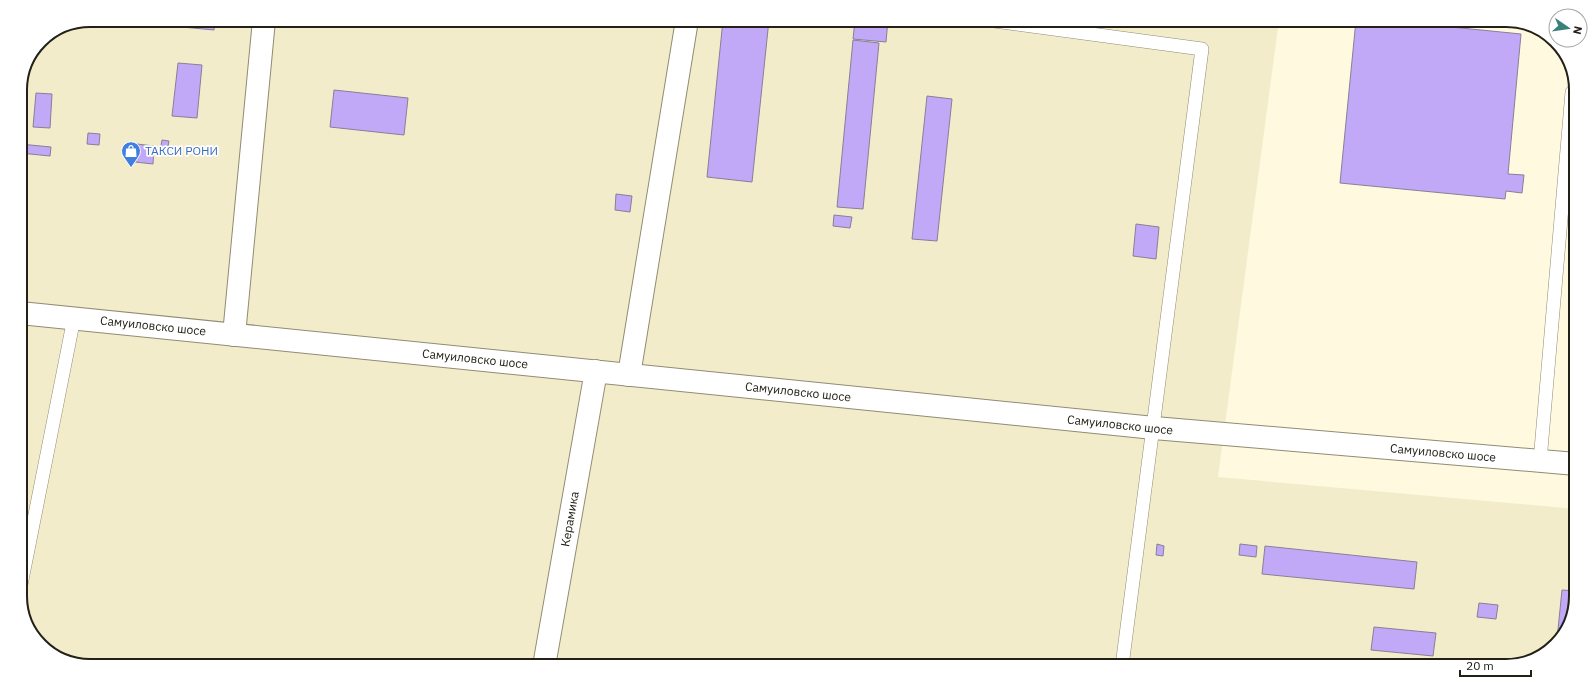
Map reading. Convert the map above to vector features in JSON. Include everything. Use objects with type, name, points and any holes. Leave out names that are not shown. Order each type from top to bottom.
[{"type":"street","points":[[234,335],[263,27]]},
{"type":"street","points":[[629,375],[686,27]]},
{"type":"street","name":"Самуиловско шосе","points":[[27,314],[1154,428],[1569,463]]},
{"type":"street","name":"Керамика","points":[[545,659],[596,372]]},
{"type":"lane","points":[[1036,27],[1202,50],[1123,659]]},
{"type":"lane","points":[[1540,461],[1569,127]]},
{"type":"lane","points":[[27,555],[74,318]]},
{"type":"shaded area","points":[[90,27],[1278,27],[1218,477],[1569,508],[1569,596],[1568,608],[1564,620],[1561,627],[1553,637],[1541,648],[1522,657],[1506,659],[90,659],[78,658],[66,654],[52,646],[40,634],[30,616],[27,600],[27,86],[29,74],[40,52],[59,35],[70,30]]},
{"type":"building","points":[[182,27],[214,27],[214,30]]},
{"type":"building","points":[[722,27],[768,27],[752,182],[707,177]]},
{"type":"building","points":[[854,27],[887,27],[886,42],[853,39]]},
{"type":"building","points":[[1355,27],[1451,27],[1521,34],[1508,174],[1524,175],[1522,193],[1506,191],[1505,199],[1340,183]]},
{"type":"building","points":[[853,40],[879,43],[863,209],[837,207]]},
{"type":"building","points":[[178,63],[202,65],[197,118],[172,116]]},
{"type":"building","points":[[334,90],[408,98],[404,135],[330,127]]},
{"type":"building","points":[[36,93],[52,94],[50,128],[33,127]]},
{"type":"building","points":[[927,96],[952,99],[937,241],[912,239]]},
{"type":"building","points":[[88,133],[100,134],[99,145],[87,144]]},
{"type":"building","points":[[162,140],[169,141],[167,152],[160,151]]},
{"type":"building","points":[[137,144],[154,146],[153,164],[135,162]]},
{"type":"building","points":[[27,145],[51,147],[50,156],[27,154]]},
{"type":"building","points":[[616,194],[632,196],[630,212],[615,210]]},
{"type":"building","points":[[834,215],[852,217],[850,228],[833,226]]},
{"type":"building","points":[[1136,224],[1159,227],[1156,259],[1133,256]]},
{"type":"building","points":[[1157,544],[1164,546],[1163,556],[1156,555]]},
{"type":"building","points":[[1240,544],[1257,546],[1256,557],[1239,555]]},
{"type":"building","points":[[1265,546],[1417,562],[1414,589],[1262,574]]},
{"type":"building","points":[[1562,590],[1569,590],[1568,608],[1561,627],[1558,631]]},
{"type":"building","points":[[1479,603],[1498,605],[1496,619],[1477,617]]},
{"type":"building","points":[[1374,627],[1436,633],[1433,656],[1371,650]]},
{"type":"place","name":"ТАКСИ РОНИ","points":[[131,168]]}]
